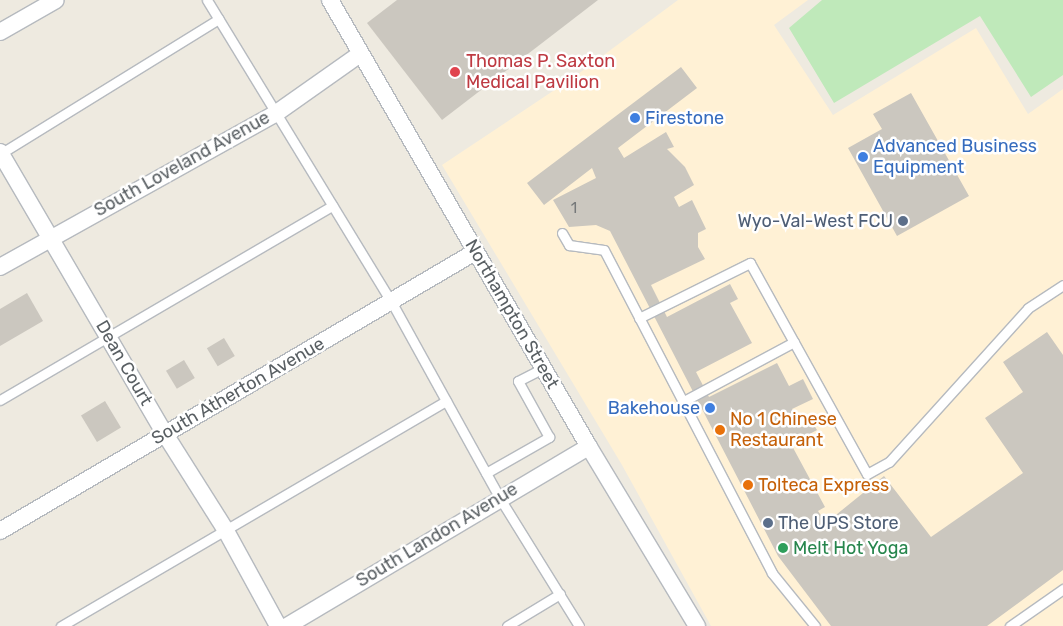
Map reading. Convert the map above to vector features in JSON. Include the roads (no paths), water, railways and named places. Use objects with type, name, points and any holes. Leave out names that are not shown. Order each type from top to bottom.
[{"type":"street","points":[[0,32],[56,0]]},
{"type":"street","name":"Northampton Street","points":[[330,0],[543,368],[697,626]]},
{"type":"street","name":"South Loveland Avenue","points":[[0,267],[52,236],[276,114],[360,54]]},
{"type":"street","name":"Dean Court","points":[[0,153],[52,236],[165,434],[225,529],[278,626]]},
{"type":"street","name":"South Atherton Avenue","points":[[0,531],[475,252]]},
{"type":"street","name":"South Landon Avenue","points":[[287,626],[499,497],[589,446]]},
{"type":"lane","points":[[207,0],[391,301],[499,497],[578,626]]},
{"type":"lane","points":[[0,153],[218,19]]},
{"type":"lane","points":[[0,400],[332,206]]},
{"type":"lane","points":[[562,232],[569,245],[604,250],[772,574],[814,626]]},
{"type":"lane","points":[[639,318],[750,263],[867,474],[889,462],[1028,308],[1063,285]]},
{"type":"lane","points":[[682,402],[794,342]]},
{"type":"lane","points":[[486,473],[549,437],[518,381],[543,368]]},
{"type":"lane","points":[[61,626],[446,401]]},
{"type":"lane","points":[[1010,626],[1063,589]]},
{"type":"lane","points":[[507,626],[560,594]]},
{"type":"place","name":"Thomas P. Saxton Medical Pavilion","points":[[455,72]]},
{"type":"place","name":"Firestone","points":[[635,118]]},
{"type":"place","name":"Advanced Business Equipment","points":[[863,157]]},
{"type":"place","name":"Wyo-Val-West FCU","points":[[903,221]]},
{"type":"place","name":"Bakehouse","points":[[710,408]]},
{"type":"place","name":"No 1 Chinese Restaurant","points":[[720,430]]},
{"type":"place","name":"Tolteca Express","points":[[748,485]]},
{"type":"place","name":"The UPS Store","points":[[768,523]]},
{"type":"place","name":"Melt Hot Yoga","points":[[783,548]]}]
